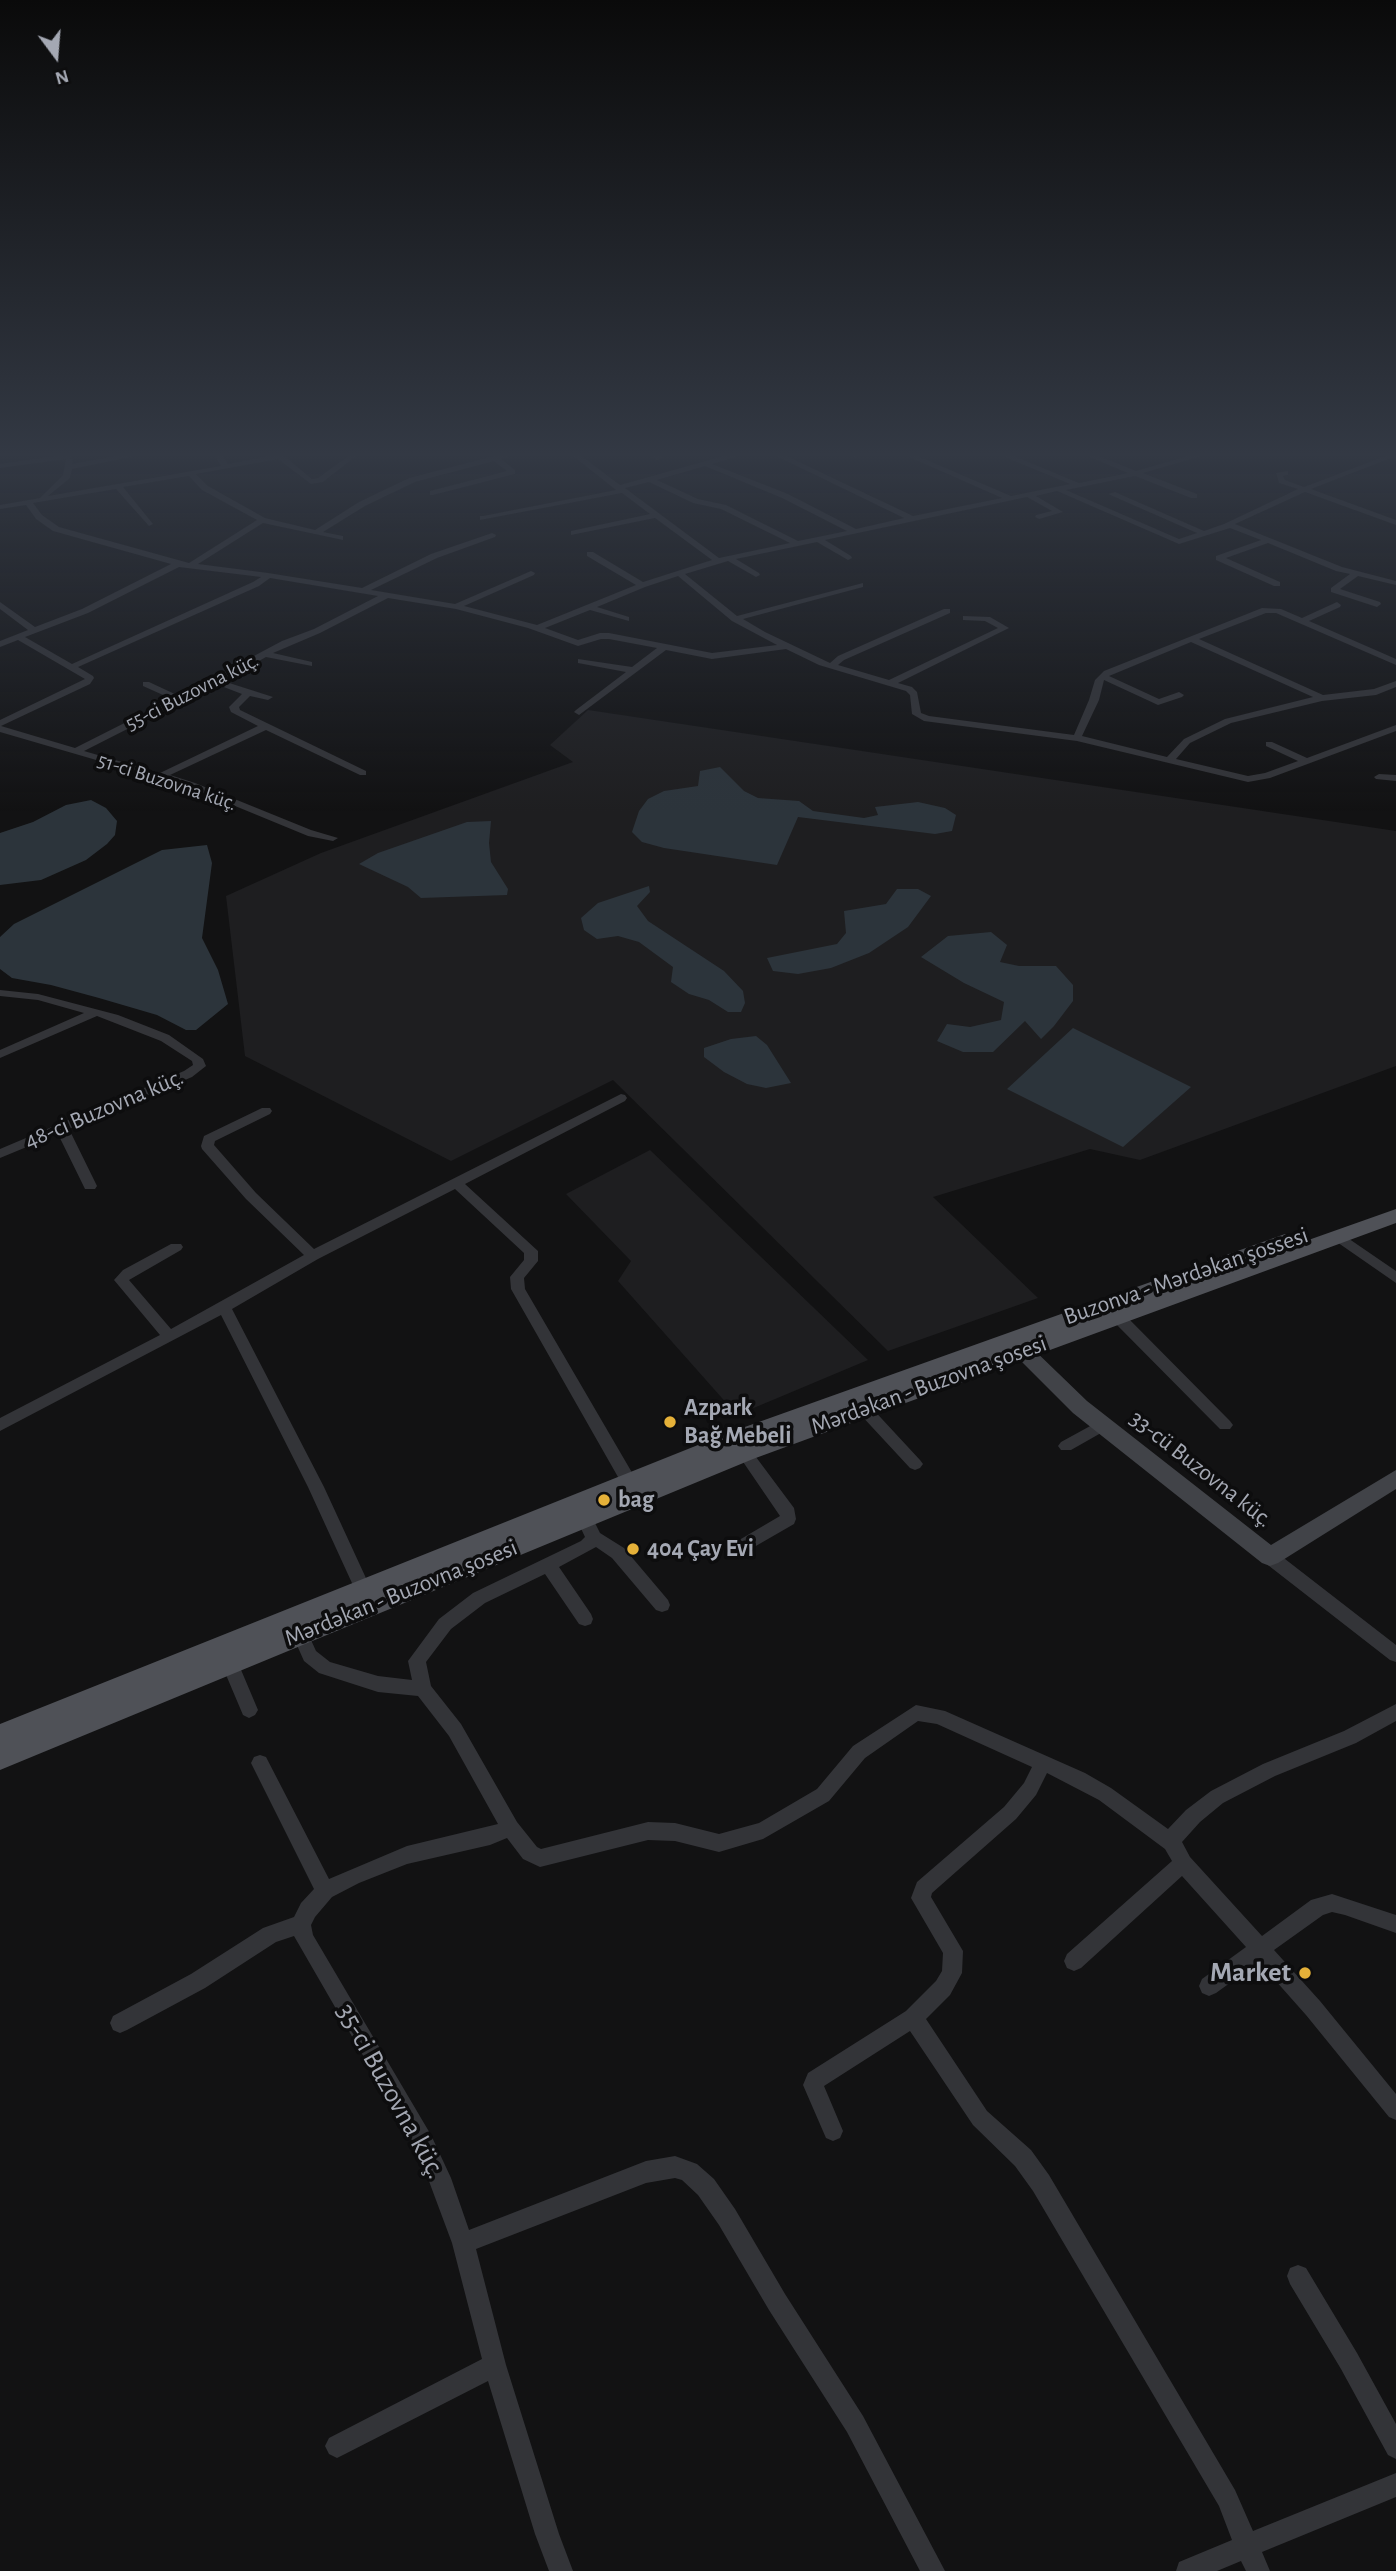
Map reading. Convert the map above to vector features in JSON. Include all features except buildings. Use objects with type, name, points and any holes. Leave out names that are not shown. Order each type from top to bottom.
[{"type":"main road","name":"Buzonva - Mərdəkan şossesi","points":[[0,1736],[628,1480],[896,1379],[1396,1201]]},
{"type":"main road","name":"Mərdəkan - Buzovna şosesi","points":[[0,1758],[300,1634],[589,1528],[745,1453],[1396,1216]]},
{"type":"street","points":[[0,644],[99,604],[162,572]]},
{"type":"street","points":[[242,572],[456,607],[538,628],[578,643],[605,635],[712,656],[787,646]]},
{"type":"street","points":[[363,591],[402,572]]},
{"type":"street","points":[[620,572],[642,585]]},
{"type":"street","points":[[538,628],[679,572],[735,619],[787,646],[832,666],[892,682],[912,692],[915,711],[923,718],[1077,738],[1248,779],[1267,776],[1396,728]]},
{"type":"street","points":[[750,572],[755,575]]},
{"type":"street","points":[[1250,572],[1277,584]]},
{"type":"street","points":[[1351,572],[1396,583]]},
{"type":"street","points":[[456,607],[531,573]]},
{"type":"street","points":[[1356,574],[1334,590],[1377,604]]},
{"type":"street","points":[[72,667],[257,583],[268,575]]},
{"type":"street","points":[[1384,580],[1396,575]]},
{"type":"street","points":[[735,619],[860,585]]},
{"type":"street","name":"55-ci Buzovna küç.","points":[[74,752],[387,595]]},
{"type":"street","points":[[0,605],[34,631]]},
{"type":"street","points":[[1303,621],[1338,606]]},
{"type":"street","points":[[590,607],[626,619]]},
{"type":"street","points":[[1077,738],[1102,676],[1269,610],[1303,621],[1396,662]]},
{"type":"street","points":[[832,666],[841,658],[947,611]]},
{"type":"street","points":[[892,682],[1005,628],[988,620],[966,618]]},
{"type":"street","points":[[1,729],[89,680],[89,676],[19,637]]},
{"type":"street","points":[[1194,640],[1322,698]]},
{"type":"street","points":[[579,712],[664,647]]},
{"type":"street","points":[[265,654],[309,664]]},
{"type":"street","points":[[581,661],[631,670]]},
{"type":"street","points":[[1102,676],[1157,702],[1179,695]]},
{"type":"street","points":[[216,681],[268,697]]},
{"type":"street","points":[[146,684],[179,699]]},
{"type":"street","points":[[1169,760],[1187,741],[1228,721],[1322,698],[1376,692],[1396,684]]},
{"type":"street","points":[[248,693],[234,710],[363,773]]},
{"type":"street","points":[[161,775],[266,726]]},
{"type":"street","name":"51-ci Buzovna küç.","points":[[1,729],[161,775],[215,794],[308,833],[333,838]]},
{"type":"street","points":[[1269,744],[1304,761]]},
{"type":"street","points":[[1379,778],[1396,778]]},
{"type":"street","name":"48-ci Buzovna küç.","points":[[0,993],[38,997],[96,1012],[154,1033],[197,1059],[200,1066],[188,1074],[0,1154]]},
{"type":"street","points":[[0,1054],[96,1012]]},
{"type":"street","points":[[1,1422],[224,1307],[313,1256],[621,1098]]},
{"type":"street","points":[[267,1111],[209,1139],[207,1146],[251,1196],[313,1256]]},
{"type":"street","points":[[62,1128],[90,1186]]},
{"type":"street","points":[[455,1182],[531,1251],[531,1261],[517,1277],[518,1289],[628,1480]]},
{"type":"street","points":[[1339,1237],[1396,1278]]},
{"type":"street","points":[[169,1336],[121,1280],[128,1273],[176,1247]]},
{"type":"street","points":[[224,1307],[316,1487],[363,1589]]},
{"type":"street","points":[[1118,1317],[1224,1425]]},
{"type":"street","name":"33-cü Buzovna küç.","points":[[1022,1350],[1056,1386],[1270,1556],[1396,1478]]},
{"type":"street","points":[[864,1409],[915,1464]]},
{"type":"street","points":[[1066,1446],[1103,1425]]},
{"type":"street","points":[[735,1551],[788,1519],[788,1512],[745,1453]]},
{"type":"street","points":[[589,1528],[587,1546],[479,1598],[445,1624],[417,1661],[423,1689],[455,1730],[510,1828],[530,1853],[540,1858],[648,1831],[675,1832],[719,1843],[744,1837],[763,1830],[823,1795],[859,1752],[916,1713],[939,1717],[1094,1787],[1172,1843],[1183,1863],[1259,1947],[1396,2110]]},
{"type":"street","points":[[589,1528],[618,1553],[662,1605]]},
{"type":"street","points":[[1270,1556],[1396,1655]]},
{"type":"street","points":[[548,1564],[585,1619]]},
{"type":"street","points":[[300,1634],[310,1656],[325,1668],[378,1684],[423,1689]]},
{"type":"street","points":[[230,1663],[249,1710]]},
{"type":"street","points":[[1172,1843],[1175,1835],[1217,1797],[1269,1770],[1350,1737],[1396,1712]]},
{"type":"street","points":[[260,1763],[325,1891]]},
{"type":"street","points":[[833,2131],[814,2085],[815,2080],[913,2018],[943,1989],[954,1963],[946,1937],[921,1898],[924,1888],[1010,1813],[1030,1789],[1043,1763]]},
{"type":"street","points":[[120,2023],[198,1981],[271,1935],[301,1924],[308,1910],[325,1891],[352,1877],[407,1855],[490,1836],[510,1828]]},
{"type":"street","points":[[1074,1961],[1183,1863]]},
{"type":"street","points":[[1209,1986],[1307,1913],[1332,1903],[1396,1924]]},
{"type":"street","name":"35-ci Buzovna küç.","points":[[301,1924],[304,1938],[424,2142],[440,2178],[463,2243],[495,2365],[561,2571]]},
{"type":"street","points":[[913,2018],[980,2118],[1023,2158],[1041,2183],[1227,2498],[1258,2571]]},
{"type":"street","points":[[463,2243],[646,2172],[675,2167],[689,2172],[706,2187],[727,2217],[777,2302],[855,2424],[933,2571]]},
{"type":"street","points":[[1298,2276],[1396,2447]]},
{"type":"street","points":[[337,2446],[495,2365]]},
{"type":"street","points":[[1188,2571],[1396,2485]]},
{"type":"shaded area","points":[[588,710],[1396,831],[1396,1066],[1140,1160],[1090,1149],[933,1197],[1038,1298],[888,1351],[613,1080],[451,1161],[245,1056],[226,896],[321,853],[573,762],[550,745]]},
{"type":"shaded area","points":[[720,767],[744,791],[758,798],[799,801],[813,811],[864,818],[878,815],[875,807],[918,802],[945,808],[956,815],[952,831],[935,834],[798,817],[777,865],[664,848],[642,842],[632,832],[639,811],[648,799],[664,791],[698,786],[700,771]]},
{"type":"shaded area","points":[[91,800],[106,808],[117,821],[115,835],[107,844],[86,860],[41,880],[0,885],[0,833],[33,822],[66,805]]},
{"type":"shaded area","points":[[491,821],[491,862],[508,889],[507,895],[421,898],[408,887],[359,864],[378,853],[467,822]]},
{"type":"shaded area","points":[[207,845],[212,863],[202,938],[218,970],[228,1004],[196,1030],[186,1030],[157,1015],[99,998],[12,978],[0,969],[0,937],[14,924],[162,850]]},
{"type":"shaded area","points":[[649,886],[650,892],[637,906],[648,921],[724,971],[743,991],[745,1003],[741,1012],[728,1012],[709,1000],[689,994],[671,982],[673,967],[639,942],[618,936],[597,939],[584,930],[581,918],[598,903]]},
{"type":"shaded area","points":[[897,889],[918,889],[931,896],[908,927],[869,953],[831,968],[798,974],[773,971],[767,958],[837,944],[846,933],[844,911],[886,904]]},
{"type":"shaded area","points":[[991,932],[1007,945],[1000,962],[1019,966],[1056,966],[1073,985],[1073,1001],[1041,1039],[1025,1021],[993,1052],[963,1052],[937,1041],[947,1024],[970,1027],[1001,1020],[1004,1002],[964,983],[921,957],[948,936]]},
{"type":"shaded area","points":[[1073,1028],[1191,1087],[1123,1147],[1007,1089]]},
{"type":"shaded area","points":[[756,1036],[767,1045],[791,1083],[766,1088],[747,1084],[704,1057],[704,1048],[731,1039]]},
{"type":"shaded area","points":[[650,1150],[868,1360],[737,1415],[618,1281],[631,1261],[566,1194]]},
{"type":"place","name":"Azpark Bağ Mebeli","points":[[670,1422]]},
{"type":"place","name":"bag","points":[[604,1500]]},
{"type":"place","name":"404 Çay Evi","points":[[633,1549]]},
{"type":"place","name":"Market","points":[[1305,1973]]}]
